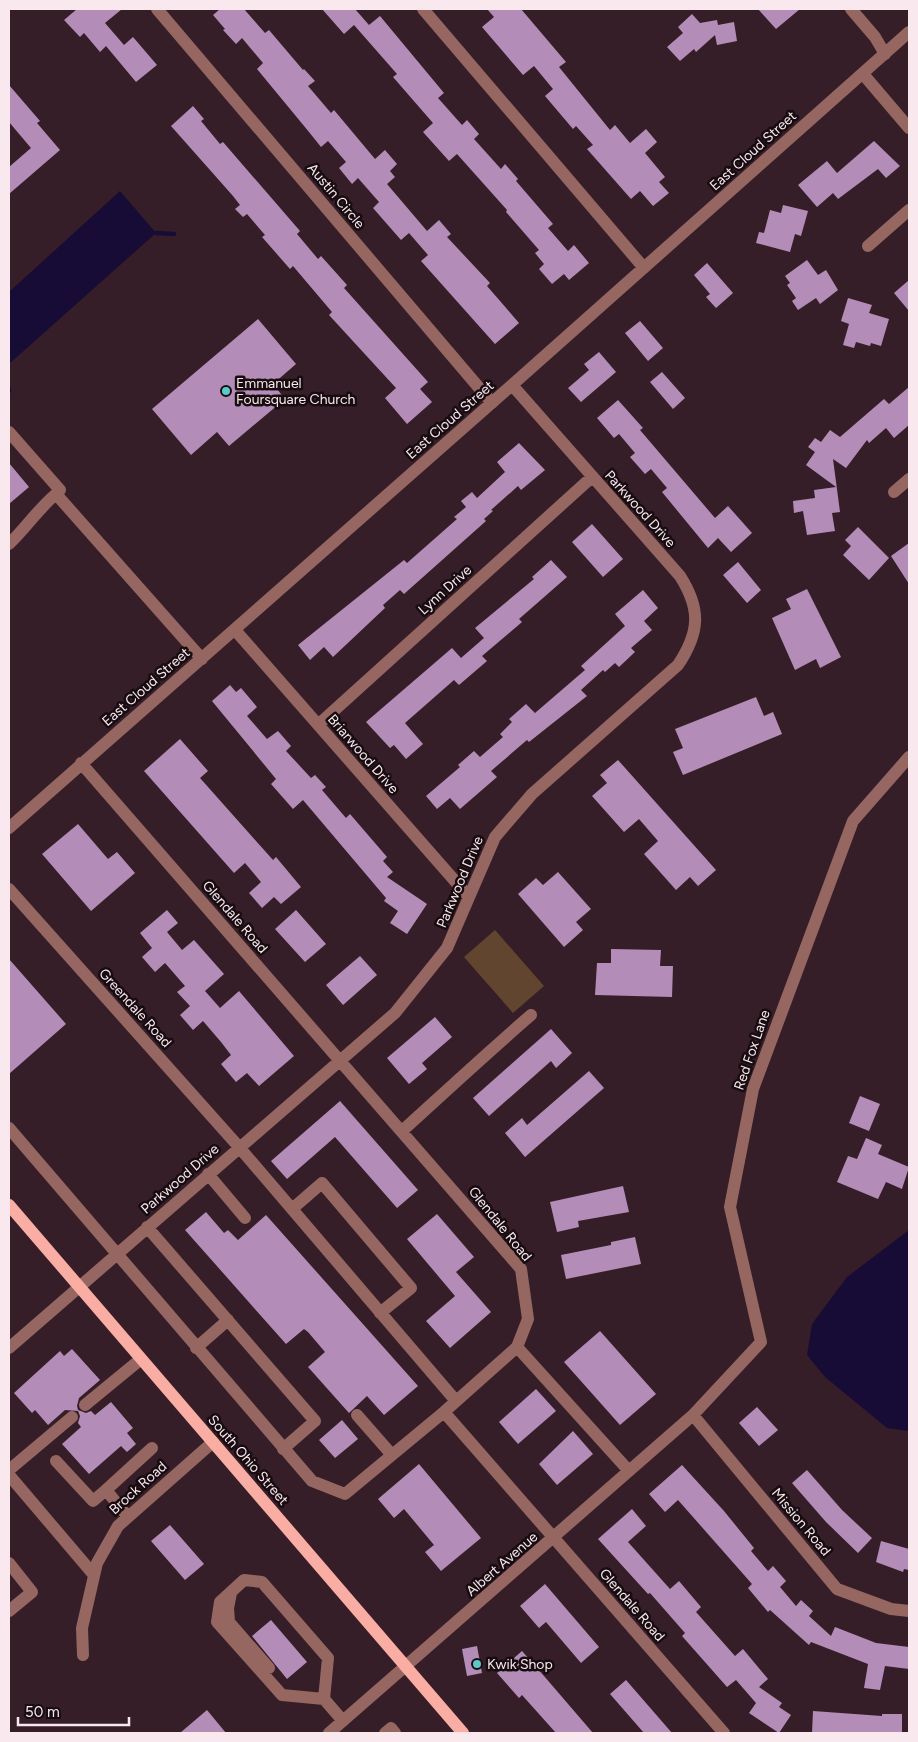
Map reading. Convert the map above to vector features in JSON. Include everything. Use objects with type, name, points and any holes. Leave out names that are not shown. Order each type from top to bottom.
[{"type":"main road","name":"South Ohio Street","points":[[9,1206],[464,1733]]},
{"type":"street","name":"Austin Circle","points":[[158,9],[492,403]]},
{"type":"street","points":[[423,9],[644,268]]},
{"type":"street","points":[[851,9],[875,37],[885,54]]},
{"type":"street","name":"East Cloud Street","points":[[9,828],[492,403],[909,32]]},
{"type":"street","points":[[863,74],[909,128]]},
{"type":"street","points":[[868,246],[909,210]]},
{"type":"street","name":"Parkwood Drive","points":[[9,1348],[394,1013],[448,948],[495,837],[532,794],[678,665],[690,646],[696,616],[693,600],[680,576],[512,385]]},
{"type":"street","points":[[9,432],[60,490],[40,508],[28,527],[9,544]]},
{"type":"street","name":"Lynn Drive","points":[[318,725],[592,477]]},
{"type":"street","points":[[894,492],[909,479]]},
{"type":"street","points":[[56,494],[202,659]]},
{"type":"street","name":"Briarwood Drive","points":[[235,630],[469,897]]},
{"type":"street","name":"Red Fox Lane","points":[[693,1415],[761,1342],[730,1207],[753,1089],[853,820],[909,757]]},
{"type":"street","name":"Glendale Road","points":[[81,763],[521,1268],[528,1319],[517,1346],[444,1412],[724,1733]]},
{"type":"street","name":"Greendale Road","points":[[9,889],[239,1147],[456,1402]]},
{"type":"street","points":[[402,1131],[448,1090],[459,1077],[531,1015]]},
{"type":"street","points":[[9,1128],[312,1481],[345,1494],[444,1412]]},
{"type":"street","points":[[208,1174],[246,1218]]},
{"type":"street","points":[[292,1209],[322,1183],[405,1280],[411,1288],[380,1313]]},
{"type":"street","points":[[147,1227],[315,1421],[284,1449]]},
{"type":"street","points":[[196,1348],[228,1320]]},
{"type":"street","points":[[517,1346],[629,1471]]},
{"type":"street","points":[[86,1405],[141,1359]]},
{"type":"street","points":[[357,1415],[392,1455]]},
{"type":"street","name":"Albert Avenue","points":[[329,1733],[554,1539],[693,1415]]},
{"type":"street","name":"Mission Road","points":[[693,1415],[837,1589],[890,1609],[909,1610]]},
{"type":"street","points":[[9,1470],[72,1416]]},
{"type":"street","name":"Brock Road","points":[[83,1655],[82,1628],[94,1574],[97,1563],[118,1526],[213,1442]]},
{"type":"street","points":[[56,1461],[93,1501],[152,1448]]},
{"type":"street","points":[[9,1475],[94,1574]]},
{"type":"street","points":[[106,1490],[128,1516]]},
{"type":"street","points":[[9,1563],[32,1592],[9,1611]]},
{"type":"street","points":[[324,1699],[328,1658],[262,1582],[244,1580],[220,1602],[217,1622],[282,1695],[324,1699],[343,1721]]},
{"type":"street","points":[[385,1733],[391,1728],[395,1733]]},
{"type":"shaded area","points":[[120,191],[156,233],[9,364],[9,292]]},
{"type":"shaded area","points":[[495,930],[544,986],[513,1013],[464,957]]},
{"type":"shaded area","points":[[909,1230],[909,1431],[887,1428],[825,1377],[807,1355],[812,1324],[847,1277]]},
{"type":"building","points":[[77,9],[122,9],[105,23],[124,45],[133,37],[157,65],[136,82],[106,46],[100,52],[84,33],[80,37],[64,20]]},
{"type":"building","points":[[220,9],[244,9],[265,33],[269,30],[303,70],[315,81],[308,86],[331,113],[334,110],[375,159],[385,150],[397,164],[390,171],[395,177],[387,184],[427,231],[439,220],[451,234],[447,237],[490,283],[487,286],[519,323],[495,344],[421,261],[428,255],[409,233],[401,240],[373,208],[379,202],[358,178],[352,184],[339,168],[346,162],[328,141],[321,147],[257,69],[263,63],[242,38],[236,44],[223,30],[225,29],[213,15]]},
{"type":"building","points":[[322,9],[355,9],[369,25],[380,16],[444,93],[438,98],[462,125],[467,120],[479,134],[474,139],[501,169],[505,164],[518,179],[516,181],[553,224],[548,228],[568,251],[574,245],[589,263],[569,280],[564,274],[552,284],[539,269],[544,264],[535,253],[539,250],[506,212],[507,210],[457,154],[449,161],[423,132],[433,123],[393,77],[397,74],[354,25],[344,34]]},
{"type":"building","points":[[487,9],[521,9],[566,62],[559,67],[610,130],[615,125],[630,143],[646,129],[657,142],[645,153],[665,177],[659,182],[669,193],[653,206],[640,191],[631,199],[587,149],[593,145],[576,126],[573,129],[545,96],[553,89],[534,66],[523,75],[482,27],[494,17]]},
{"type":"building","points":[[758,9],[800,9],[776,29]]},
{"type":"building","points":[[692,14],[700,23],[717,20],[718,25],[734,22],[737,41],[717,45],[715,35],[696,52],[694,49],[680,61],[667,47],[683,33],[678,27]]},
{"type":"building","points":[[9,85],[40,121],[37,123],[60,150],[9,194],[9,167],[31,148],[9,122]]},
{"type":"building","points":[[193,106],[204,119],[201,121],[220,144],[223,142],[300,231],[297,234],[318,259],[321,256],[347,285],[344,288],[428,382],[420,389],[432,402],[407,424],[385,398],[396,388],[329,315],[332,312],[293,266],[290,269],[262,237],[265,235],[247,214],[243,217],[235,209],[240,205],[171,126]]},
{"type":"building","points":[[874,141],[900,166],[886,178],[878,169],[838,199],[833,193],[817,207],[798,185],[827,161],[837,173]]},
{"type":"building","points":[[783,205],[808,211],[801,236],[795,234],[790,252],[756,243],[759,232],[764,233],[770,210],[781,213]]},
{"type":"building","points":[[807,260],[818,275],[826,270],[838,290],[820,304],[816,298],[798,310],[792,301],[796,298],[787,285],[790,283],[785,276]]},
{"type":"building","points":[[707,263],[733,293],[716,308],[706,297],[710,294],[694,275]]},
{"type":"building","points":[[909,280],[909,311],[894,293]]},
{"type":"building","points":[[848,298],[872,305],[869,313],[889,319],[881,346],[871,343],[870,346],[856,342],[854,348],[843,345],[849,324],[841,321]]},
{"type":"building","name":"Emmanuel Foursquare Church","points":[[258,319],[296,364],[273,384],[285,399],[229,446],[217,432],[191,455],[152,409]]},
{"type":"building","points":[[640,321],[663,348],[648,361],[625,333]]},
{"type":"building","points":[[599,352],[616,372],[581,402],[568,388],[589,370],[584,364]]},
{"type":"building","points":[[662,372],[685,398],[673,409],[650,382]]},
{"type":"building","points":[[909,387],[909,425],[894,438],[886,428],[869,443],[867,440],[846,468],[833,459],[840,512],[832,513],[835,531],[807,535],[803,511],[794,513],[793,501],[815,498],[814,490],[836,487],[806,465],[815,452],[808,447],[815,438],[821,442],[830,430],[840,437],[884,399],[889,404]]},
{"type":"building","points":[[618,400],[643,428],[640,430],[715,518],[728,506],[752,533],[731,552],[718,538],[708,548],[662,492],[667,488],[651,469],[645,474],[630,457],[635,453],[619,434],[614,438],[597,418]]},
{"type":"building","points":[[519,443],[545,470],[521,490],[518,486],[491,510],[493,511],[484,519],[486,521],[404,594],[400,590],[383,605],[385,608],[333,657],[324,647],[310,660],[298,645],[404,560],[407,563],[457,519],[454,517],[466,507],[461,501],[472,492],[477,498],[505,472],[497,462]]},
{"type":"building","points":[[9,463],[29,487],[9,504]]},
{"type":"building","points":[[592,524],[623,559],[603,577],[572,542]]},
{"type":"building","points":[[858,527],[889,558],[869,580],[843,555],[851,546],[845,540]]},
{"type":"building","points":[[909,543],[909,584],[891,556]]},
{"type":"building","points":[[551,560],[567,577],[519,619],[522,622],[482,656],[487,661],[459,685],[454,680],[405,723],[423,744],[406,759],[394,745],[390,748],[366,722],[452,648],[461,658],[484,638],[475,628],[534,579],[532,577]]},
{"type":"building","points":[[738,562],[761,590],[747,603],[723,575]]},
{"type":"building","points":[[807,589],[841,657],[820,668],[816,659],[795,670],[772,618],[791,609],[786,599]]},
{"type":"building","points":[[643,590],[658,608],[644,621],[652,630],[631,648],[635,652],[619,667],[615,663],[605,672],[603,670],[581,690],[587,696],[529,742],[527,740],[491,771],[497,777],[460,809],[450,798],[437,809],[426,796],[460,767],[458,765],[474,751],[480,757],[503,737],[500,734],[512,722],[509,719],[526,704],[535,713],[585,670],[581,666],[625,626],[615,614]]},
{"type":"building","points":[[230,685],[236,692],[241,688],[257,707],[247,716],[267,739],[278,731],[291,746],[286,751],[311,778],[315,775],[326,787],[322,790],[346,818],[350,814],[387,857],[383,861],[393,872],[387,877],[427,904],[407,934],[390,923],[398,911],[384,901],[386,898],[303,800],[293,809],[271,784],[276,779],[212,701]]},
{"type":"building","points":[[756,697],[764,716],[773,712],[782,734],[683,775],[673,752],[683,748],[675,729]]},
{"type":"building","points":[[180,739],[208,771],[200,778],[273,860],[276,857],[301,887],[281,904],[274,897],[262,908],[249,893],[261,882],[245,863],[234,873],[144,771]]},
{"type":"building","points":[[618,760],[716,870],[698,886],[690,877],[676,890],[644,854],[658,841],[639,819],[624,832],[592,796],[607,783],[600,775]]},
{"type":"building","points":[[78,824],[108,859],[117,852],[135,873],[91,911],[42,854]]},
{"type":"building","points":[[558,872],[591,909],[576,922],[583,930],[564,947],[518,894],[536,878],[543,885]]},
{"type":"building","points":[[167,910],[178,923],[167,932],[182,950],[194,940],[224,974],[205,991],[220,1008],[239,991],[294,1056],[259,1086],[247,1073],[236,1082],[221,1064],[231,1055],[221,1042],[203,1021],[193,1030],[180,1015],[190,1006],[177,992],[185,986],[165,963],[155,972],[142,957],[152,948],[140,933]]},
{"type":"building","points":[[296,910],[326,944],[305,962],[275,929]]},
{"type":"building","points":[[611,949],[661,950],[660,966],[673,966],[672,997],[595,995],[597,963],[611,963]]},
{"type":"building","points":[[360,956],[377,975],[343,1005],[326,985]]},
{"type":"building","points":[[9,959],[66,1024],[9,1074]]},
{"type":"building","points":[[435,1017],[452,1037],[422,1063],[427,1069],[409,1084],[387,1058]]},
{"type":"building","points":[[551,1029],[572,1053],[556,1068],[551,1061],[489,1116],[473,1098]]},
{"type":"building","points":[[589,1071],[604,1088],[525,1157],[505,1133],[522,1118],[527,1125]]},
{"type":"building","points":[[860,1096],[880,1104],[869,1131],[849,1123]]},
{"type":"building","points":[[340,1101],[418,1190],[397,1208],[335,1137],[287,1179],[271,1161]]},
{"type":"building","points":[[866,1138],[882,1145],[878,1154],[909,1167],[902,1189],[886,1182],[878,1199],[837,1182],[848,1156],[857,1159]]},
{"type":"building","points":[[623,1186],[629,1212],[578,1221],[579,1227],[557,1232],[550,1202]]},
{"type":"building","points":[[206,1212],[224,1233],[228,1230],[238,1240],[266,1215],[418,1386],[384,1415],[367,1396],[349,1413],[308,1367],[325,1352],[308,1332],[304,1329],[286,1344],[185,1230]]},
{"type":"building","points":[[437,1214],[474,1257],[456,1272],[491,1312],[450,1348],[426,1321],[455,1296],[407,1239]]},
{"type":"building","points":[[635,1237],[641,1264],[566,1279],[561,1255],[611,1245],[611,1242]]},
{"type":"building","points":[[600,1331],[656,1394],[620,1425],[564,1362]]},
{"type":"building","points":[[72,1349],[100,1380],[79,1398],[78,1410],[86,1413],[91,1411],[95,1415],[111,1402],[133,1428],[127,1433],[136,1444],[127,1452],[121,1446],[89,1474],[62,1444],[81,1427],[78,1423],[80,1416],[78,1411],[65,1410],[48,1425],[35,1410],[32,1413],[14,1393],[60,1351],[64,1356]]},
{"type":"building","points":[[536,1389],[556,1411],[518,1444],[499,1422]]},
{"type":"building","points":[[757,1407],[778,1430],[759,1446],[739,1423]]},
{"type":"building","points":[[342,1420],[358,1439],[335,1458],[319,1440]]},
{"type":"building","points":[[573,1431],[593,1454],[557,1485],[539,1464]]},
{"type":"building","points":[[419,1464],[481,1538],[441,1571],[425,1552],[434,1545],[404,1509],[394,1518],[378,1499]]},
{"type":"building","points":[[682,1465],[724,1511],[754,1548],[751,1551],[768,1571],[773,1566],[786,1581],[780,1587],[796,1606],[801,1600],[813,1611],[809,1616],[831,1636],[835,1627],[876,1643],[909,1647],[909,1669],[885,1666],[880,1690],[864,1688],[868,1664],[811,1642],[809,1645],[770,1610],[768,1612],[748,1588],[752,1584],[678,1500],[665,1512],[649,1494]]},
{"type":"building","points":[[807,1470],[842,1510],[872,1538],[858,1553],[826,1522],[792,1483]]},
{"type":"building","points":[[632,1509],[646,1526],[628,1542],[670,1589],[679,1581],[701,1607],[696,1612],[735,1656],[743,1649],[768,1679],[759,1687],[782,1703],[779,1707],[791,1715],[779,1733],[749,1713],[756,1703],[736,1680],[727,1687],[682,1636],[685,1633],[598,1539]]},
{"type":"building","points":[[170,1525],[204,1564],[185,1580],[151,1541]]},
{"type":"building","points":[[881,1541],[909,1549],[909,1570],[904,1569],[903,1572],[876,1562]]},
{"type":"building","points":[[545,1584],[599,1647],[581,1663],[546,1622],[539,1628],[520,1606]]},
{"type":"building","points":[[271,1620],[307,1662],[287,1679],[252,1636]]},
{"type":"building","points":[[477,1646],[482,1673],[467,1676],[462,1649]]},
{"type":"building","points":[[522,1651],[593,1733],[556,1733],[522,1695],[519,1698],[497,1673]]},
{"type":"building","points":[[626,1680],[672,1733],[644,1733],[610,1694]]},
{"type":"building","points":[[207,1710],[226,1733],[180,1733]]},
{"type":"building","points":[[813,1711],[882,1716],[882,1714],[902,1714],[902,1733],[812,1733]]},
{"type":"waterway","points":[[156,233],[174,234]]},
{"type":"place","name":"Emmanuel Foursquare Church","points":[[226,391]]},
{"type":"place","name":"Kwik Shop","points":[[477,1664]]}]
